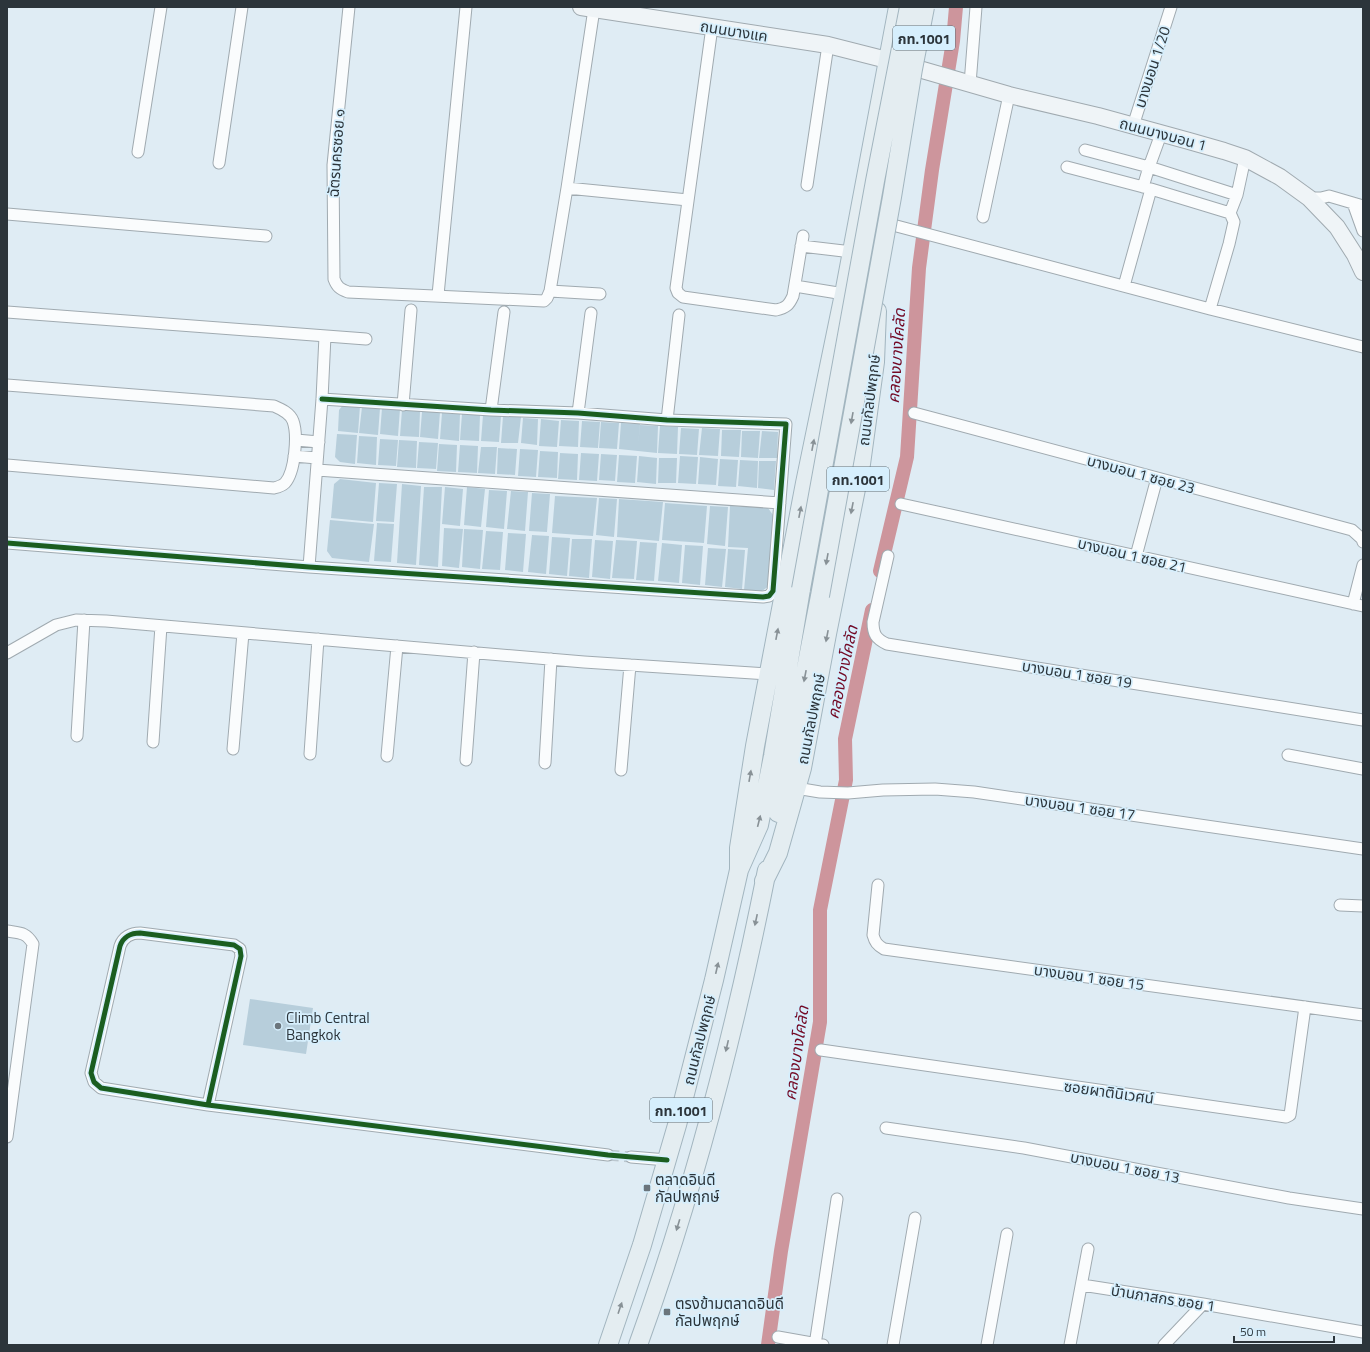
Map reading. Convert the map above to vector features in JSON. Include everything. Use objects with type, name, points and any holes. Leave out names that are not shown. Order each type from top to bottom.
[{"type":"main road","name":"ถนนกัลปพฤกษ์","points":[[739,870],[739,848],[755,746],[844,294],[898,7]]},
{"type":"main road","name":"ถนนกัลปพฤกษ์","points":[[608,1345],[642,1245],[698,1048],[739,870],[759,825],[773,756],[801,589],[875,181],[909,7]]},
{"type":"main road","name":"ถนนกัลปพฤกษ์","points":[[638,1345],[670,1250],[716,1093],[764,881],[820,596],[925,7]]},
{"type":"main road","name":"ถนนกัลปพฤกษ์","points":[[764,881],[778,853],[802,768],[861,464],[875,362],[879,286],[897,226],[896,194],[930,7]]},
{"type":"main road","name":"ถนนบางแค","points":[[587,8],[828,45],[887,60]]},
{"type":"main road","points":[[887,60],[919,69]]},
{"type":"main road","name":"ถนนบางบอน 1","points":[[919,69],[1009,96],[1098,116],[1245,158],[1280,177],[1309,198],[1337,227],[1355,255],[1363,272]]},
{"type":"main road","points":[[826,383],[831,378],[856,378],[867,384],[871,391]]},
{"type":"street","points":[[138,152],[161,7]]},
{"type":"street","points":[[219,163],[242,7]]},
{"type":"street","name":"ฉัตรนครซอย ๑","points":[[349,7],[333,165],[334,279],[337,287],[348,292],[438,295]]},
{"type":"street","points":[[466,7],[438,295],[544,301],[550,291],[567,188],[587,8]]},
{"type":"street","points":[[963,82],[976,7]]},
{"type":"street","name":"บางบอน 1/20","points":[[1133,126],[1171,7]]},
{"type":"street","points":[[712,27],[676,288],[678,293],[683,297],[776,310],[784,308],[789,304],[793,296],[802,241],[852,252]]},
{"type":"street","points":[[807,186],[828,45]]},
{"type":"street","points":[[983,217],[1009,96]]},
{"type":"street","points":[[1124,286],[1147,188],[1149,168],[1161,134]]},
{"type":"street","points":[[1085,150],[1237,195]]},
{"type":"street","points":[[1210,309],[1229,244],[1234,222],[1230,213],[1237,195],[1245,158]]},
{"type":"street","points":[[1067,167],[1147,188],[1230,213]]},
{"type":"street","points":[[567,188],[688,200]]},
{"type":"street","points":[[1309,198],[1329,196],[1358,204],[1363,231]]},
{"type":"street","points":[[7,214],[266,236]]},
{"type":"street","points":[[897,226],[1210,309],[1363,347]]},
{"type":"street","points":[[795,286],[844,294]]},
{"type":"street","points":[[550,291],[600,294]]},
{"type":"street","points":[[403,404],[411,310]]},
{"type":"street","points":[[7,312],[366,340]]},
{"type":"street","points":[[491,410],[504,312]]},
{"type":"street","points":[[578,413],[591,313]]},
{"type":"street","points":[[667,420],[679,315]]},
{"type":"street","points":[[309,567],[322,400],[325,336]]},
{"type":"street","points":[[7,385],[274,406],[288,414],[293,421],[296,440],[289,476],[285,482],[274,488],[7,465]]},
{"type":"street","points":[[7,543],[309,567],[763,597],[769,596],[773,591],[786,424],[667,420],[578,413],[491,410],[322,400]]},
{"type":"street","name":"บางบอน 1 ซอย 23","points":[[914,413],[1352,530],[1362,539],[1363,542]]},
{"type":"street","points":[[296,440],[319,442]]},
{"type":"street","points":[[294,456],[317,458]]},
{"type":"street","points":[[317,470],[780,503]]},
{"type":"street","points":[[1136,556],[1157,478]]},
{"type":"street","name":"บางบอน 1 ซอย 21","points":[[901,504],[1358,605]]},
{"type":"street","name":"บางบอน 1 ซอย 19","points":[[888,556],[873,622],[875,636],[887,644],[1363,720]]},
{"type":"street","points":[[1358,605],[1363,565]]},
{"type":"street","points":[[7,653],[56,625],[76,620],[84,620],[551,659],[769,674]]},
{"type":"street","points":[[77,736],[84,620]]},
{"type":"street","points":[[152,742],[161,626]]},
{"type":"street","points":[[233,749],[243,633]]},
{"type":"street","points":[[310,754],[318,639]]},
{"type":"street","points":[[387,756],[397,646]]},
{"type":"street","points":[[466,760],[474,652]]},
{"type":"street","points":[[545,762],[551,659]]},
{"type":"street","points":[[621,770],[630,665]]},
{"type":"street","points":[[1288,755],[1363,769]]},
{"type":"street","name":"บางบอน 1 ซอย 17","points":[[796,788],[820,792],[848,793],[883,790],[974,792],[1363,849]]},
{"type":"street","name":"บางบอน 1 ซอย 15","points":[[878,885],[873,934],[875,942],[884,949],[1363,1015]]},
{"type":"street","points":[[1340,905],[1363,906]]},
{"type":"street","points":[[7,931],[22,933],[29,937],[33,944],[7,1137]]},
{"type":"street","points":[[208,1105],[241,956],[240,949],[234,945],[140,933],[130,934],[122,941],[120,946],[91,1073],[92,1079],[99,1086],[105,1089],[208,1105],[608,1155]]},
{"type":"street","name":"ซอยผาตินิเวศน์","points":[[821,1050],[1286,1117],[1290,1115],[1304,1007]]},
{"type":"street","name":"บางบอน 1 ซอย 13","points":[[886,1128],[1024,1148],[1289,1198],[1363,1209]]},
{"type":"street","points":[[631,1157],[667,1160]]},
{"type":"street","points":[[778,1337],[818,1345],[837,1199]]},
{"type":"street","points":[[893,1345],[915,1218]]},
{"type":"street","points":[[987,1345],[1008,1234]]},
{"type":"street","points":[[1070,1345],[1088,1249]]},
{"type":"street","name":"บ้านภาสกร ซอย 1","points":[[1082,1285],[1203,1304],[1363,1332]]},
{"type":"street","points":[[1164,1345],[1174,1341],[1203,1304]]},
{"type":"building","points":[[343,405],[360,406],[358,433],[338,431],[339,410]]},
{"type":"building","points":[[362,407],[380,408],[378,435],[359,433]]},
{"type":"building","points":[[382,408],[400,409],[398,436],[380,434]]},
{"type":"building","points":[[402,410],[420,411],[419,437],[400,436]]},
{"type":"building","points":[[422,412],[440,412],[438,439],[420,437]]},
{"type":"building","points":[[442,413],[460,414],[459,441],[440,439]]},
{"type":"building","points":[[462,414],[480,415],[479,441],[460,440]]},
{"type":"building","points":[[483,415],[501,416],[499,442],[481,441]]},
{"type":"building","points":[[503,416],[521,417],[518,443],[501,443]]},
{"type":"building","points":[[523,418],[538,419],[537,445],[521,443]]},
{"type":"building","points":[[541,419],[559,421],[557,447],[539,446]]},
{"type":"building","points":[[561,420],[579,421],[578,447],[559,446]]},
{"type":"building","points":[[582,421],[600,422],[598,448],[580,447]]},
{"type":"building","points":[[601,422],[619,423],[617,449],[599,448]]},
{"type":"building","points":[[621,423],[640,424],[638,446],[640,425],[658,426],[657,453],[619,449]]},
{"type":"building","points":[[660,426],[678,427],[677,454],[658,453]]},
{"type":"building","points":[[681,428],[699,429],[697,455],[679,454]]},
{"type":"building","points":[[702,428],[720,429],[718,456],[699,455]]},
{"type":"building","points":[[722,430],[741,430],[739,457],[721,456]]},
{"type":"building","points":[[742,431],[760,431],[758,458],[741,457]]},
{"type":"building","points":[[762,431],[778,432],[777,458],[759,458]]},
{"type":"building","points":[[337,434],[357,435],[355,464],[340,462],[335,457]]},
{"type":"building","points":[[359,436],[377,437],[376,465],[357,463]]},
{"type":"building","points":[[380,439],[398,440],[396,466],[378,465]]},
{"type":"building","points":[[399,440],[417,441],[416,468],[397,467]]},
{"type":"building","points":[[419,442],[438,443],[436,469],[417,468]]},
{"type":"building","points":[[439,444],[457,445],[456,472],[437,471]]},
{"type":"building","points":[[460,445],[478,446],[477,473],[458,472]]},
{"type":"building","points":[[481,447],[497,447],[495,474],[478,473]]},
{"type":"building","points":[[498,448],[517,449],[515,475],[497,474]]},
{"type":"building","points":[[520,449],[538,450],[536,477],[518,476]]},
{"type":"building","points":[[540,451],[558,452],[557,478],[538,477]]},
{"type":"building","points":[[560,453],[578,454],[577,480],[558,479]]},
{"type":"building","points":[[581,453],[599,454],[597,481],[579,480]]},
{"type":"building","points":[[601,454],[617,455],[615,481],[599,480]]},
{"type":"building","points":[[619,455],[637,456],[635,483],[617,482]]},
{"type":"building","points":[[639,456],[657,458],[656,484],[637,482]]},
{"type":"building","points":[[680,456],[698,457],[696,484],[678,483]]},
{"type":"building","points":[[700,457],[718,459],[716,485],[698,484]]},
{"type":"building","points":[[659,458],[677,458],[676,483],[658,483]]},
{"type":"building","points":[[720,459],[738,460],[736,487],[718,486]]},
{"type":"building","points":[[740,460],[758,461],[757,488],[738,486]]},
{"type":"building","points":[[759,461],[776,461],[774,490],[758,488]]},
{"type":"building","points":[[340,479],[376,483],[373,522],[331,518],[334,484]]},
{"type":"building","points":[[379,483],[397,484],[394,522],[376,521]]},
{"type":"building","points":[[402,484],[421,486],[416,565],[397,563]]},
{"type":"building","points":[[424,487],[442,487],[438,567],[419,565]]},
{"type":"building","points":[[445,487],[463,489],[460,526],[442,524]]},
{"type":"building","points":[[467,487],[485,489],[481,527],[464,525]]},
{"type":"building","points":[[489,490],[507,491],[504,529],[486,527]]},
{"type":"building","points":[[511,491],[528,492],[525,531],[507,529]]},
{"type":"building","points":[[532,493],[550,494],[547,532],[529,531]]},
{"type":"building","points":[[555,496],[597,498],[593,536],[552,533]]},
{"type":"building","points":[[599,498],[617,499],[614,537],[596,535]]},
{"type":"building","points":[[619,499],[663,502],[659,541],[617,537]]},
{"type":"building","points":[[665,503],[707,506],[704,543],[662,540]]},
{"type":"building","points":[[710,506],[728,507],[725,546],[707,544]]},
{"type":"building","points":[[730,506],[768,508],[773,515],[769,586],[762,591],[744,590],[748,548],[728,547]]},
{"type":"building","points":[[330,520],[374,524],[369,562],[332,558],[327,551]]},
{"type":"building","points":[[377,523],[394,524],[391,562],[374,561]]},
{"type":"building","points":[[444,528],[463,529],[459,568],[442,566]]},
{"type":"building","points":[[464,529],[483,530],[480,569],[462,567]]},
{"type":"building","points":[[486,531],[503,532],[500,570],[482,569]]},
{"type":"building","points":[[508,533],[526,534],[523,572],[505,570]]},
{"type":"building","points":[[532,535],[549,536],[546,574],[528,572]]},
{"type":"building","points":[[552,537],[570,538],[567,576],[549,574]]},
{"type":"building","points":[[572,539],[592,539],[589,578],[569,576]]},
{"type":"building","points":[[595,540],[613,541],[610,579],[592,577]]},
{"type":"building","points":[[616,540],[637,541],[634,579],[612,578]]},
{"type":"building","points":[[640,542],[657,543],[654,581],[636,580]]},
{"type":"building","points":[[662,543],[682,545],[679,583],[658,581]]},
{"type":"building","points":[[685,545],[703,546],[700,585],[682,583]]},
{"type":"building","points":[[708,548],[726,549],[722,587],[705,585]]},
{"type":"building","points":[[728,549],[745,550],[742,589],[725,587]]},
{"type":"building","name":"Climb Central Bangkok","points":[[250,999],[313,1008],[306,1054],[243,1045]]},
{"type":"waterway","name":"คลองบางโคลัด","points":[[880,571],[907,457],[919,268],[932,170],[953,41],[956,7]]},
{"type":"waterway","name":"คลองบางโคลัด","points":[[768,1345],[781,1251],[820,1022],[820,910],[846,780],[845,739],[872,610]]},
{"type":"tunnel","points":[[608,1155],[631,1157]]},
{"type":"cycle path","points":[[7,543],[309,567],[763,597],[769,596],[773,591],[786,424],[667,420],[578,413],[491,410],[322,399]]},
{"type":"cycle path","points":[[208,1105],[241,956],[240,949],[234,945],[140,933],[131,935],[125,938],[120,946],[91,1073],[94,1082],[101,1088],[208,1105],[608,1155],[667,1160]]},
{"type":"place","name":"Climb Central Bangkok","points":[[278,1026]]},
{"type":"place","name":"ตลาดอินดี กัลปพฤกษ์","points":[[647,1188]]},
{"type":"place","name":"ตรงข้ามตลาดอินดี กัลปพฤกษ์","points":[[667,1312]]}]
